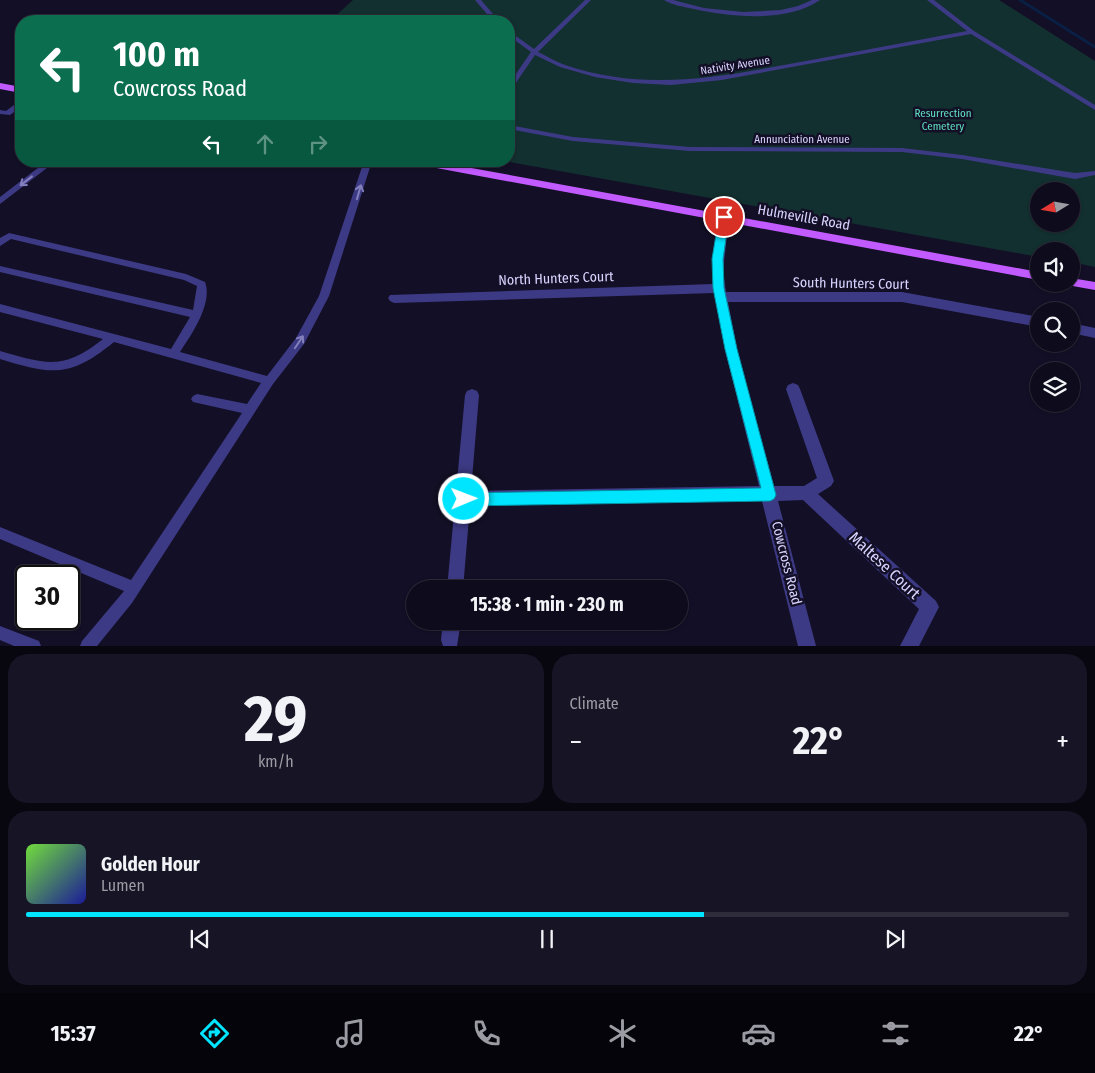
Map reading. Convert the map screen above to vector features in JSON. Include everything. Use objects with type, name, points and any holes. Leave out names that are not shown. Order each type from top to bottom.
[{"type":"main road","points":[[0,86],[15,89]]},
{"type":"main road","name":"Hulmeville Road","points":[[470,167],[1030,274]]},
{"type":"main road","points":[[1080,284],[1095,286]]},
{"type":"street","name":"Cowcross Road","points":[[724,217],[717,271],[719,293],[731,349],[770,495],[807,646]]},
{"type":"street","name":"North Hunters Court","points":[[394,298],[719,293]]},
{"type":"street","name":"South Hunters Court","points":[[719,293],[902,297],[1030,320]]},
{"type":"street","points":[[1080,330],[1095,333]]},
{"type":"street","points":[[464,499],[806,493],[826,481],[794,388]]},
{"type":"street","points":[[456,580],[472,395]]},
{"type":"street","name":"Maltese Court","points":[[806,493],[930,607],[909,646]]},
{"type":"street","points":[[450,640],[451,630]]},
{"type":"lane","points":[[478,0],[491,15]]},
{"type":"lane","points":[[515,80],[534,52],[588,0]]},
{"type":"lane","points":[[667,0],[704,9],[737,14],[760,14],[794,10],[818,0]]},
{"type":"lane","points":[[930,0],[972,32],[1095,108]]},
{"type":"lane","name":"Nativity Avenue","points":[[515,38],[534,52],[562,66],[595,75],[633,81],[671,83],[722,78],[972,32]]},
{"type":"lane","points":[[0,112],[7,113],[15,108]]},
{"type":"lane","name":"Annunciation Avenue","points":[[515,128],[573,139],[690,149],[902,150],[962,157],[1075,176],[1095,172]]},
{"type":"lane","points":[[0,201],[44,167]]},
{"type":"lane","points":[[87,646],[133,588],[250,410],[300,341],[324,296],[366,167]]},
{"type":"lane","points":[[0,243],[9,236],[186,277],[202,284],[202,302],[197,315],[173,354]]},
{"type":"lane","points":[[0,269],[197,315]]},
{"type":"lane","points":[[1,310],[173,354],[270,382]]},
{"type":"lane","points":[[0,355],[32,365],[57,368],[76,365],[94,354],[112,338]]},
{"type":"lane","points":[[196,400],[250,410]]},
{"type":"lane","points":[[0,533],[133,588]]},
{"type":"lane","points":[[0,633],[34,646]]},
{"type":"green space","name":"Resurrection Cemetery","points":[[353,0],[999,0],[1095,61],[1095,267],[1080,264],[1080,242],[1030,242],[1030,255],[515,163],[515,15],[337,15]]},
{"type":"waterway","points":[[1020,0],[1095,47]]},
{"type":"route","points":[[464,499],[770,495],[731,349],[718,288],[719,247],[724,217]]}]
